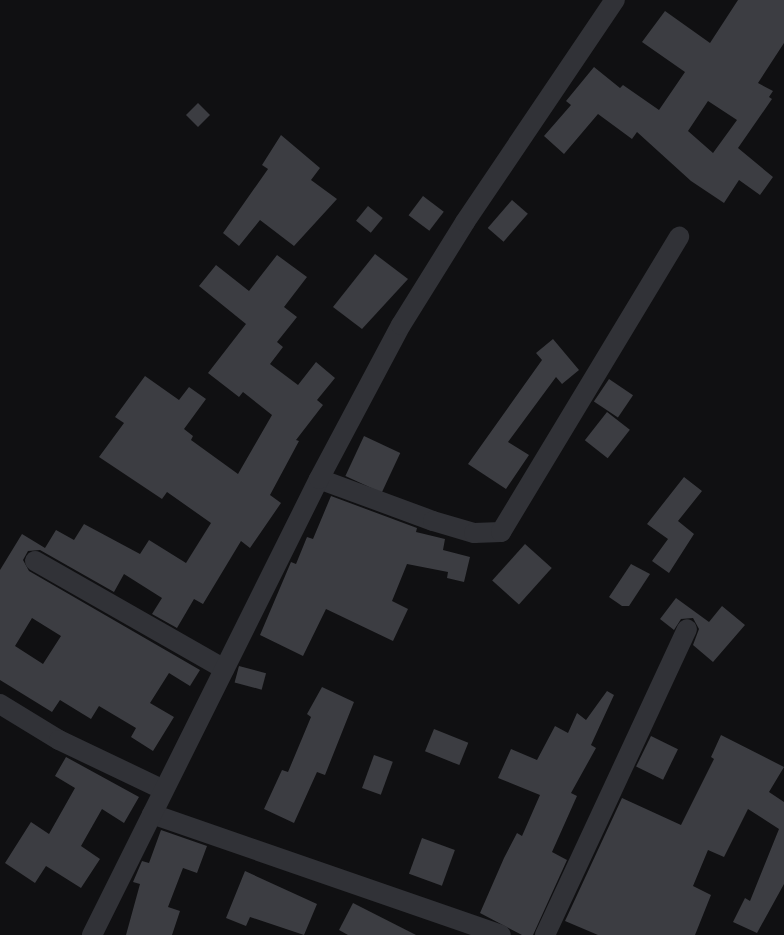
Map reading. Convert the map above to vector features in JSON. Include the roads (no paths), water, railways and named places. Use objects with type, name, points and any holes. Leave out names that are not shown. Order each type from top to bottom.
[{"type":"street","points":[[92,935],[319,479],[401,325],[465,222],[615,0]]},
{"type":"street","points":[[319,479],[433,521],[474,533],[501,532],[679,237]]},
{"type":"street","points":[[35,561],[224,669]]},
{"type":"street","points":[[545,935],[687,629]]},
{"type":"street","points":[[0,704],[58,740],[164,790]]},
{"type":"street","points":[[152,814],[501,935]]}]
